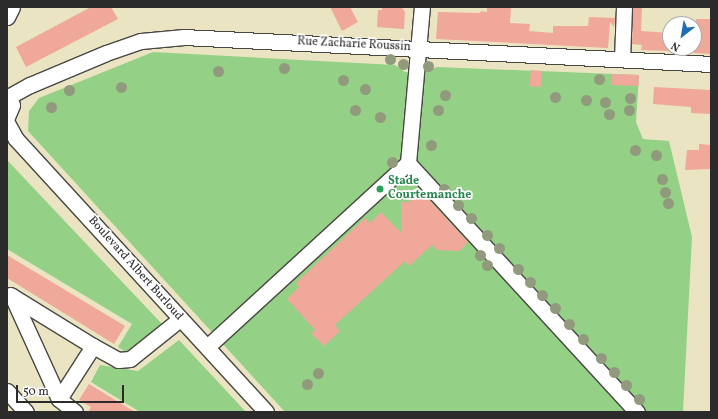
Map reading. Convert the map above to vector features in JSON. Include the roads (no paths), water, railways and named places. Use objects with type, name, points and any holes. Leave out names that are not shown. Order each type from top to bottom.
[{"type":"street","points":[[7,17],[12,7]]},
{"type":"street","points":[[207,347],[408,163],[422,7]]},
{"type":"street","points":[[622,59],[624,7]]},
{"type":"street","name":"Rue Zacharie Roussin","points":[[8,96],[30,84],[106,53],[154,39],[184,37],[711,64]]},
{"type":"street","points":[[7,117],[12,105],[8,96]]},
{"type":"street","name":"Boulevard Albert Burloud","points":[[7,124],[16,139],[266,412]]},
{"type":"street","points":[[408,163],[637,412]]},
{"type":"street","points":[[9,295],[118,360],[130,359],[180,319]]},
{"type":"street","points":[[9,295],[59,399],[75,412]]},
{"type":"street","points":[[59,399],[93,346]]},
{"type":"street","points":[[7,391],[26,412]]},
{"type":"place","name":"Stade Courtemanche","points":[[380,189]]}]
